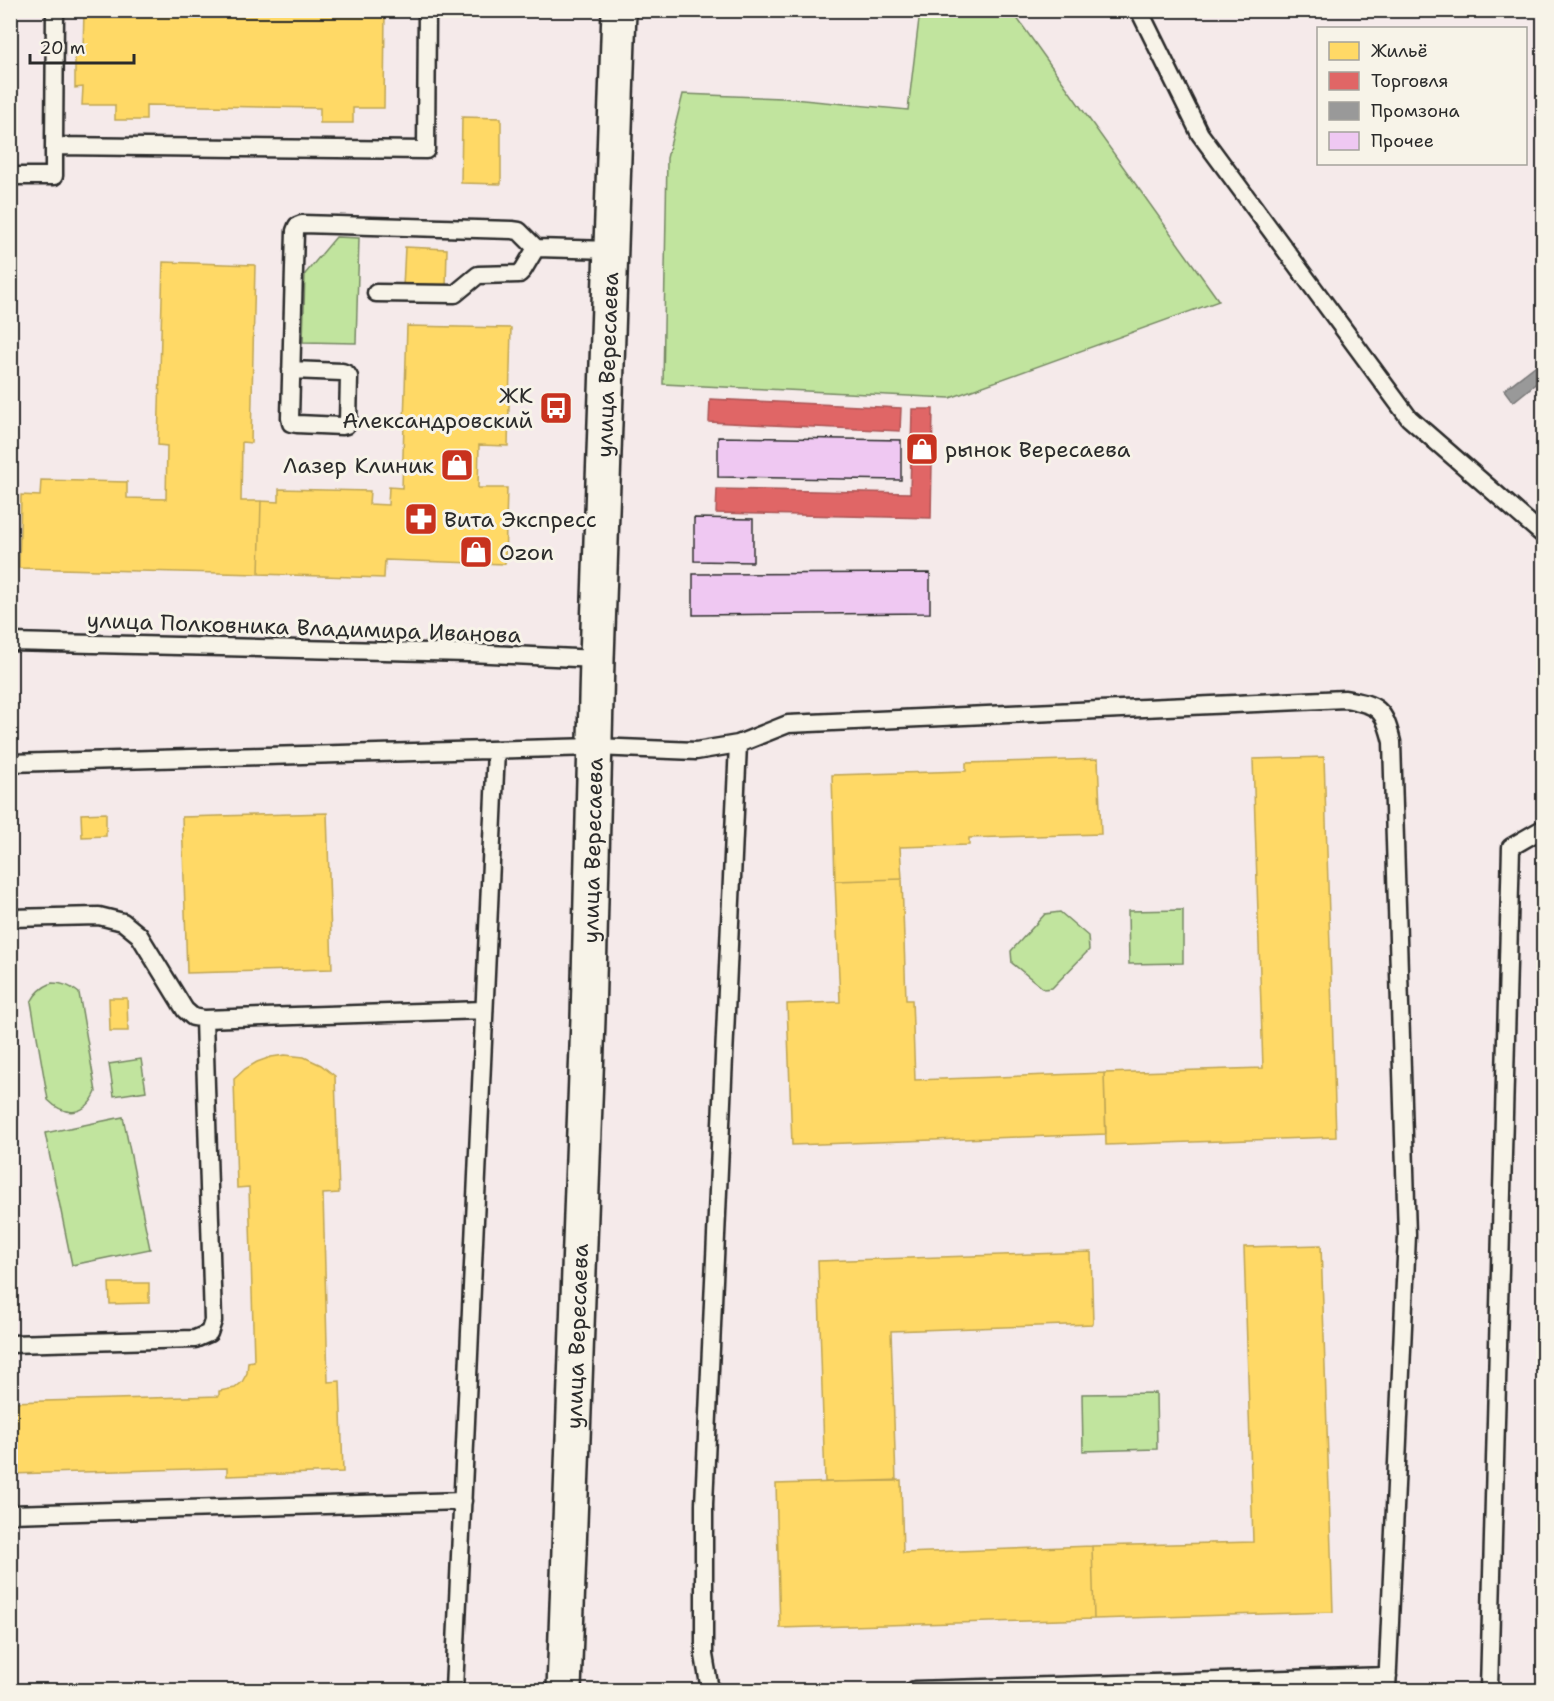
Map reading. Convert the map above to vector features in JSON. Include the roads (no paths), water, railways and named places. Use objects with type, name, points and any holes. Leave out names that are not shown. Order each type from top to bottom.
[{"type":"main road","name":"улица Вересаева","points":[[564,1690],[587,1043],[597,659],[619,10]]},
{"type":"lane","points":[[10,176],[54,176],[56,10]]},
{"type":"lane","points":[[54,146],[426,150],[427,10]]},
{"type":"lane","points":[[1138,10],[1200,134],[1409,418],[1541,533],[1544,531]]},
{"type":"lane","points":[[291,370],[347,374],[349,377],[348,422],[346,425],[291,423],[291,370],[295,231],[297,226],[302,224],[512,230],[519,231],[537,248],[612,250]]},
{"type":"lane","points":[[376,293],[455,294],[478,275],[519,274],[537,248]]},
{"type":"lane","name":"улица Полковника Владимира Иванова","points":[[10,642],[469,653],[597,659]]},
{"type":"lane","points":[[10,763],[596,747],[696,751],[738,744],[788,724],[1345,699],[1371,704],[1387,720],[1392,742],[1407,1235],[1388,1683],[914,1690]]},
{"type":"lane","points":[[710,1690],[704,1654],[704,1504],[738,744]]},
{"type":"lane","points":[[454,1690],[496,750]]},
{"type":"lane","points":[[1489,1690],[1511,847],[1544,828]]},
{"type":"lane","points":[[10,918],[99,916],[123,922],[139,934],[185,1010],[193,1017],[204,1019],[484,1010]]},
{"type":"lane","points":[[10,1344],[195,1339],[209,1333],[213,1321],[204,1019]]},
{"type":"lane","points":[[10,1514],[463,1501]]},
{"type":"place","name":"ЖК Александровский","points":[[556,408]]},
{"type":"place","name":"рынок Вересаева","points":[[922,449]]},
{"type":"place","name":"Лазер Клиник","points":[[457,465]]},
{"type":"place","name":"Вита Экспресс","points":[[421,519]]},
{"type":"place","name":"Ozon","points":[[476,552]]}]
